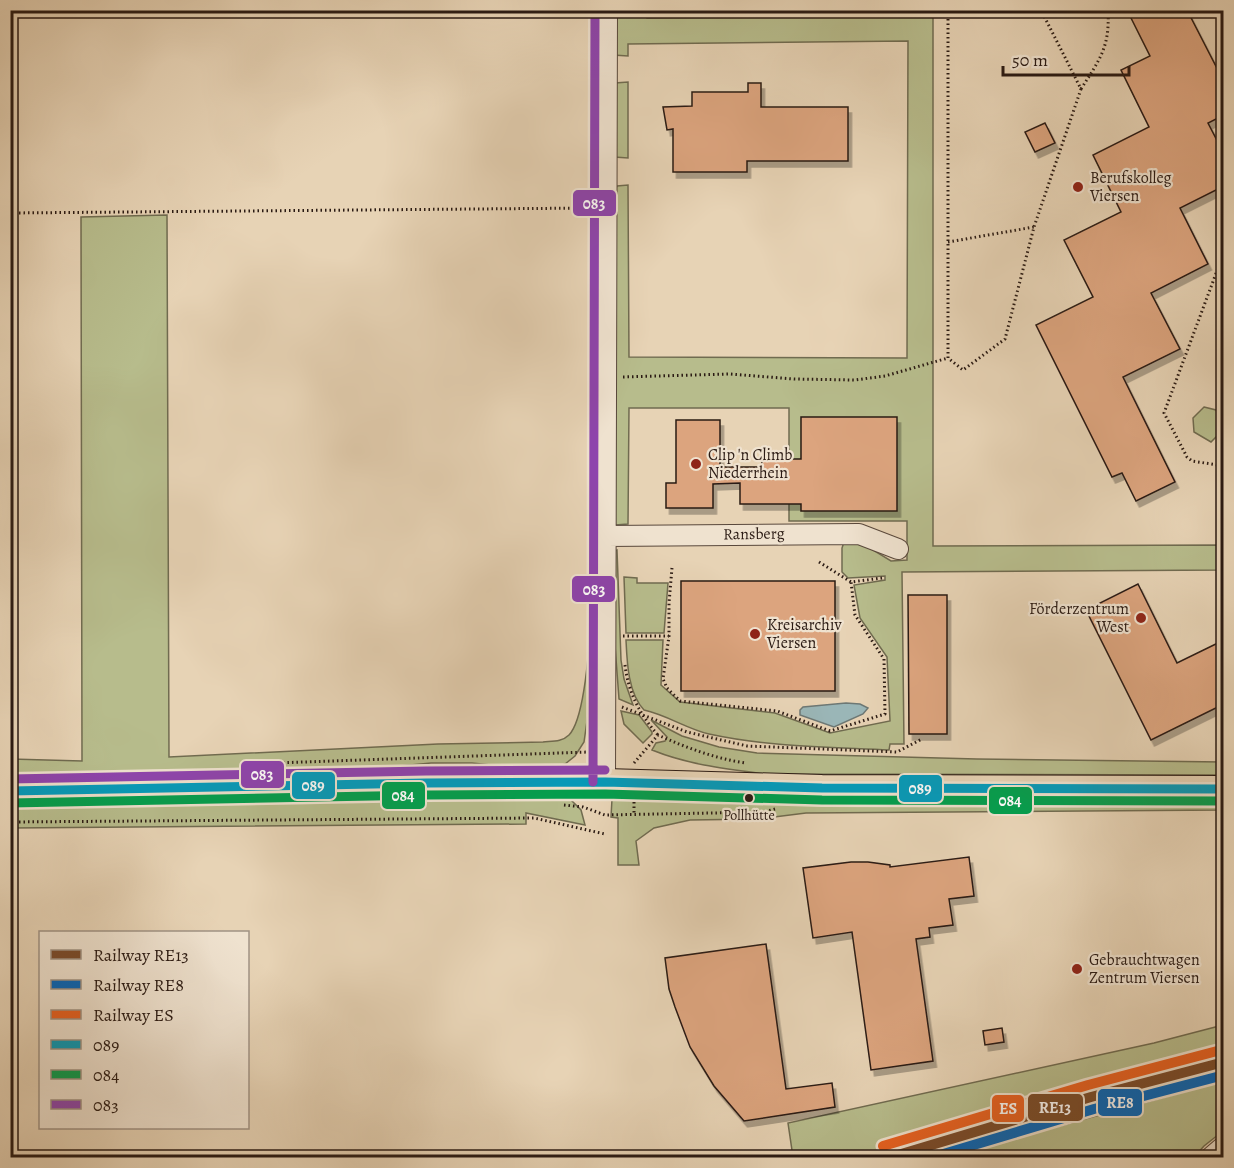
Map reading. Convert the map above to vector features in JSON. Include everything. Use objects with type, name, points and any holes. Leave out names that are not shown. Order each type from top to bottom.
[{"type":"main road","points":[[10,791],[415,783],[605,782],[822,788],[1224,789]]},
{"type":"street","points":[[605,782],[608,376],[607,10]]},
{"type":"street","name":"Ransberg","points":[[606,536],[859,534],[898,549]]},
{"type":"street","points":[[1210,1158],[1224,1146]]},
{"type":"path","points":[[948,10],[948,358]]},
{"type":"path","points":[[1041,10],[1082,89]]},
{"type":"path","points":[[948,358],[963,370],[1005,339],[1034,226],[1082,89],[1102,56],[1109,31],[1108,10]]},
{"type":"path","points":[[1220,10],[1224,17]]},
{"type":"path","points":[[10,213],[607,207]]},
{"type":"path","points":[[948,242],[1034,226]]},
{"type":"path","points":[[1224,252],[1164,413],[1187,457],[1192,461],[1224,466]]},
{"type":"path","points":[[608,376],[633,378],[730,374],[794,379],[855,380],[885,376],[948,358]]},
{"type":"path","points":[[819,562],[851,582],[882,578]]},
{"type":"path","points":[[672,568],[669,636],[663,679],[667,688],[680,701],[777,711],[830,731],[885,714],[885,659],[855,615],[851,582]]},
{"type":"path","points":[[623,636],[669,636]]},
{"type":"path","points":[[606,703],[629,708],[687,732],[747,746],[897,752],[922,740]]},
{"type":"path","points":[[562,804],[583,807],[605,815],[764,812],[784,806]]},
{"type":"path","points":[[10,822],[534,818],[605,834]]},
{"type":"green space","points":[[614,11],[646,11],[647,18],[933,16],[933,546],[1223,545],[1223,570],[902,572],[904,744],[890,744],[889,750],[754,742],[701,732],[644,710],[632,686],[626,640],[663,640],[661,685],[680,702],[775,713],[830,733],[890,721],[887,657],[860,618],[854,585],[885,580],[885,576],[848,578],[842,572],[842,548],[844,542],[860,542],[891,561],[907,560],[907,521],[789,521],[789,408],[629,408],[628,524],[615,525],[615,191],[617,186],[628,185],[629,357],[907,358],[908,41],[628,44],[628,56],[613,55]]},
{"type":"green space","points":[[628,82],[628,158],[614,157],[615,83]]},
{"type":"green space","points":[[167,215],[169,757],[438,744],[543,742],[560,740],[569,735],[579,713],[591,623],[594,507],[593,223],[599,223],[597,618],[593,679],[584,742],[575,756],[565,764],[556,767],[520,768],[472,763],[431,763],[338,772],[162,779],[11,780],[11,759],[82,761],[81,217]]},
{"type":"green space","points":[[1204,407],[1216,410],[1223,427],[1223,430],[1211,442],[1194,432],[1193,418]]},
{"type":"green space","points":[[617,550],[621,660],[624,679],[633,705],[619,699],[614,632],[614,551]]},
{"type":"green space","points":[[624,577],[637,578],[637,583],[668,583],[664,633],[626,633]]},
{"type":"green space","points":[[621,711],[639,715],[652,732],[643,743],[624,724]]},
{"type":"green space","points":[[651,720],[682,736],[719,747],[757,753],[1223,762],[1223,775],[766,774],[694,763],[652,750],[656,743],[665,741],[667,737]]},
{"type":"green space","points":[[789,797],[1224,798],[1223,810],[806,813],[758,819],[690,820],[654,828],[636,841],[639,865],[618,865],[618,818],[611,817],[612,799],[666,798],[694,802],[743,804]]},
{"type":"green space","points":[[569,798],[581,810],[585,825],[526,813],[526,824],[11,828],[10,800]]},
{"type":"green space","points":[[1223,1025],[1223,1056],[871,1157],[793,1157],[788,1123],[1154,1043]]},
{"type":"green space","points":[[1223,1081],[1223,1131],[1194,1157],[947,1157]]},
{"type":"water","points":[[860,704],[868,708],[863,714],[834,727],[800,715],[803,707]]},
{"type":"building","points":[[1127,10],[1187,10],[1224,82],[1224,115],[1208,123],[1224,154],[1224,186],[1180,208],[1208,264],[1151,293],[1180,349],[1123,377],[1175,482],[1136,501],[1122,473],[1112,477],[1036,325],[1093,297],[1064,240],[1121,212],[1093,155],[1149,127],[1121,70],[1150,56]]},
{"type":"building","points":[[748,83],[761,83],[761,107],[848,107],[848,161],[747,161],[747,172],[673,172],[673,129],[667,130],[663,107],[692,106],[692,92],[748,92]]},
{"type":"building","points":[[1045,123],[1055,143],[1035,152],[1025,132]]},
{"type":"building","points":[[801,417],[897,417],[897,511],[801,511],[801,504],[740,504],[740,483],[713,484],[713,508],[666,508],[666,483],[676,483],[676,420],[720,420],[720,467],[762,467],[762,459],[801,459]]},
{"type":"building","points":[[681,581],[835,581],[835,691],[681,691]]},
{"type":"building","points":[[1138,584],[1177,663],[1224,640],[1224,704],[1151,740],[1086,610]]},
{"type":"building","points":[[908,595],[947,595],[947,734],[909,734]]},
{"type":"building","points":[[969,857],[974,896],[949,899],[953,925],[929,928],[930,937],[916,939],[933,1061],[871,1070],[852,932],[813,938],[803,868],[851,862],[868,862],[890,865],[890,867]]},
{"type":"building","points":[[766,944],[786,1089],[832,1083],[835,1107],[744,1121],[714,1086],[690,1047],[669,989],[665,958]]},
{"type":"building","points":[[1002,1028],[1004,1042],[985,1045],[983,1031]]},
{"type":"rail line","name":"ES","points":[[883,1146],[1088,1085],[1221,1050]]},
{"type":"rail line","name":"RE13","points":[[888,1158],[1091,1097],[1224,1062]]},
{"type":"rail line","name":"RE8","points":[[930,1158],[1094,1109],[1224,1075]]},
{"type":"transit line","name":"083","points":[[593,782],[595,10]]},
{"type":"transit line","name":"083","points":[[10,779],[605,770]]},
{"type":"transit line","name":"089","points":[[10,791],[605,782],[822,788],[1224,789]]},
{"type":"transit line","name":"084","points":[[10,803],[605,794],[822,800],[1224,801]]},
{"type":"place","name":"Berufskolleg Viersen","points":[[1078,187]]},
{"type":"place","name":"Clip 'n Climb Niederrhein","points":[[696,464]]},
{"type":"place","name":"Förderzentrum West","points":[[1141,618]]},
{"type":"place","name":"Kreisarchiv Viersen","points":[[755,634]]},
{"type":"place","name":"Pollhütte","points":[[749,798]]},
{"type":"place","name":"Gebrauchtwagen Zentrum Viersen","points":[[1077,969]]}]
